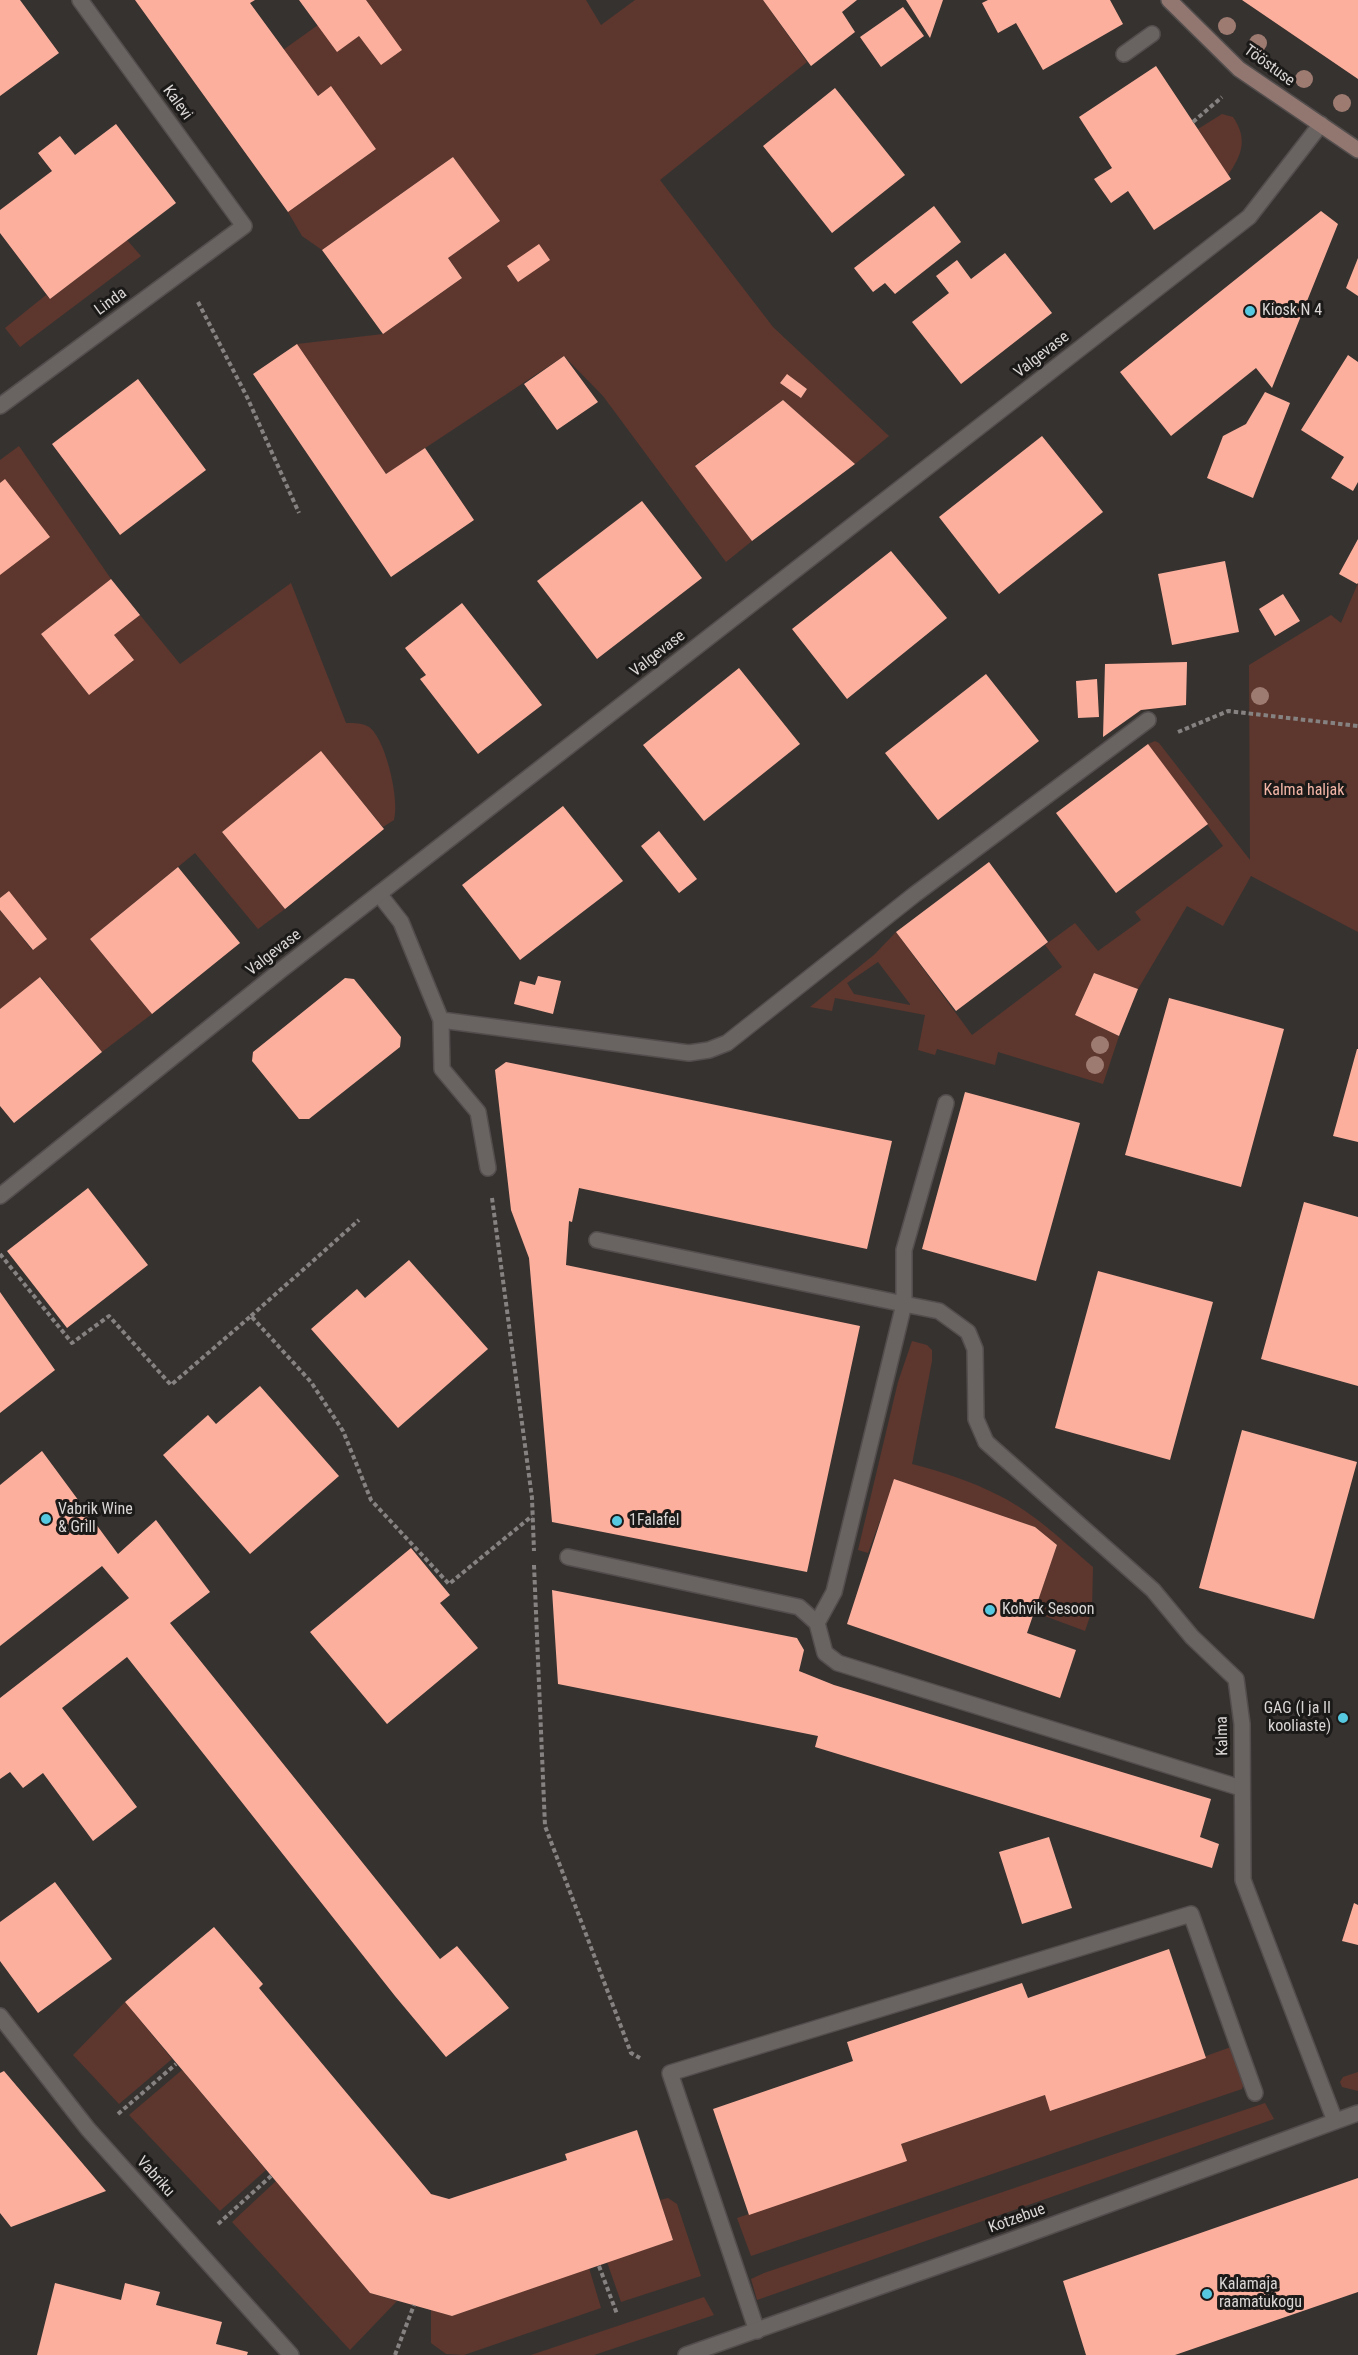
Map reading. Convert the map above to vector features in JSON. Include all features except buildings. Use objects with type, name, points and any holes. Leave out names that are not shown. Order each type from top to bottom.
[{"type":"street","name":"Kalevi","points":[[80,0],[244,226]]},
{"type":"street","name":"Tööstuse","points":[[1169,0],[1239,69],[1358,150]]},
{"type":"street","points":[[1124,54],[1152,34]]},
{"type":"street","name":"Valgevase","points":[[0,1196],[379,894],[1249,217],[1321,124]]},
{"type":"street","name":"Linda","points":[[0,406],[244,226]]},
{"type":"street","points":[[441,1020],[689,1053],[709,1050],[727,1043],[914,895],[1148,720]]},
{"type":"street","points":[[379,894],[401,922],[441,1020],[442,1069],[478,1112],[488,1168]]},
{"type":"street","points":[[817,1623],[834,1592],[904,1304],[904,1250],[946,1103]]},
{"type":"street","points":[[597,1240],[904,1304]]},
{"type":"street","name":"Kalma","points":[[904,1304],[939,1311],[968,1332],[975,1349],[976,1419],[986,1442],[1153,1590],[1192,1637],[1236,1679],[1242,1724],[1243,1880],[1335,2121]]},
{"type":"street","points":[[568,1557],[800,1607],[817,1623],[825,1653],[838,1663],[1241,1788]]},
{"type":"street","points":[[757,2331],[670,2073],[1191,1914],[1255,2093]]},
{"type":"street","name":"Vabriku","points":[[0,2016],[88,2129],[291,2355]]},
{"type":"street","name":"Kotzebue","points":[[686,2355],[1358,2113]]},
{"type":"path","points":[[1193,122],[1225,94]]},
{"type":"path","points":[[180,274],[248,397],[298,513]]},
{"type":"path","points":[[1148,720],[1175,734],[1228,711],[1358,726]]},
{"type":"path","points":[[488,1168],[532,1515],[545,1826],[631,2054],[670,2073]]},
{"type":"path","points":[[0,1254],[72,1343],[109,1316],[171,1385],[359,1220]]},
{"type":"path","points":[[251,1316],[311,1382],[343,1431],[371,1500],[449,1584],[532,1515]]},
{"type":"path","points":[[114,2118],[176,2064]]},
{"type":"path","points":[[218,2225],[271,2176]]},
{"type":"path","points":[[599,2266],[618,2314]]},
{"type":"path","points":[[395,2355],[414,2305]]},
{"type":"green space","points":[[353,0],[586,0],[601,25],[635,0],[763,0],[807,62],[660,180],[773,327],[889,436],[855,464],[783,400],[695,465],[752,541],[726,562],[603,396],[564,356],[386,474],[297,344],[383,334],[462,278],[448,258],[500,221],[453,157],[322,250],[302,236],[288,212],[376,149],[331,87],[318,96],[283,50]],"holes":[[[787,375],[807,389],[801,398],[780,383]]]},
{"type":"green space","points":[[1222,114],[1233,117],[1242,140],[1240,154],[1228,175],[1198,129]]},
{"type":"green space","points":[[127,240],[141,256],[20,347],[5,328],[46,295],[50,299]]},
{"type":"green space","points":[[19,446],[111,579],[41,634],[89,695],[133,661],[114,635],[140,615],[180,664],[291,583],[346,723],[369,727],[381,744],[390,771],[395,799],[394,820],[383,827],[321,752],[222,832],[285,909],[258,929],[195,853],[90,939],[152,1014],[102,1052],[41,977],[0,1009],[0,910],[32,950],[47,939],[9,892],[0,898],[0,460]]},
{"type":"green space","name":"Kalma haljak","points":[[1358,583],[1358,932],[1251,876],[1223,926],[1187,906],[1138,989],[1094,973],[1075,1015],[1119,1036],[1103,1084],[998,1052],[995,1065],[937,1049],[935,1055],[918,1050],[925,1015],[835,998],[832,1011],[810,1007],[875,954],[896,932],[972,1035],[1062,967],[1045,945],[1075,923],[1098,951],[1141,920],[1135,912],[1223,846],[1148,744],[1155,741],[1159,743],[1250,860],[1249,665],[1331,615],[1341,623]],"holes":[[[878,962],[910,1004],[854,994],[847,983]]]},
{"type":"green space","points":[[912,1341],[927,1345],[932,1350],[932,1361],[912,1464],[968,1481],[1013,1503],[1093,1567],[1092,1610],[1085,1631],[1034,1612],[1057,1545],[1035,1527],[895,1480],[868,1553],[858,1550],[898,1382]]},
{"type":"green space","points":[[125,2002],[172,2059],[119,2104],[73,2055]]},
{"type":"green space","points":[[1234,2046],[1246,2076],[1242,2089],[751,2256],[737,2218],[906,2161],[901,2144],[1045,2095],[1051,2111]]},
{"type":"green space","points":[[182,2070],[266,2170],[220,2211],[129,2115]]},
{"type":"green space","points":[[1358,2072],[1358,2091],[1342,2087],[1340,2082],[1343,2077]]},
{"type":"green space","points":[[1265,2103],[1274,2119],[757,2300],[751,2279],[764,2273]]},
{"type":"green space","points":[[276,2181],[370,2293],[397,2301],[350,2350],[232,2222]]},
{"type":"green space","points":[[668,2198],[677,2204],[701,2276],[621,2302],[607,2262],[673,2240],[660,2200]]},
{"type":"green space","points":[[589,2268],[601,2308],[464,2355],[446,2354],[431,2343],[431,2310],[452,2316]]},
{"type":"green space","points":[[704,2297],[714,2315],[594,2355],[531,2355]]},
{"type":"place","name":"Kiosk N 4","points":[[1250,311]]},
{"type":"place","name":"Vabrik Wine & Grill","points":[[46,1519]]},
{"type":"place","name":"1Falafel","points":[[617,1521]]},
{"type":"place","name":"Kohvik Sesoon","points":[[990,1610]]},
{"type":"place","name":"GAG (I ja II kooliaste)","points":[[1343,1718]]},
{"type":"place","name":"Kalamaja raamatukogu","points":[[1207,2294]]}]
